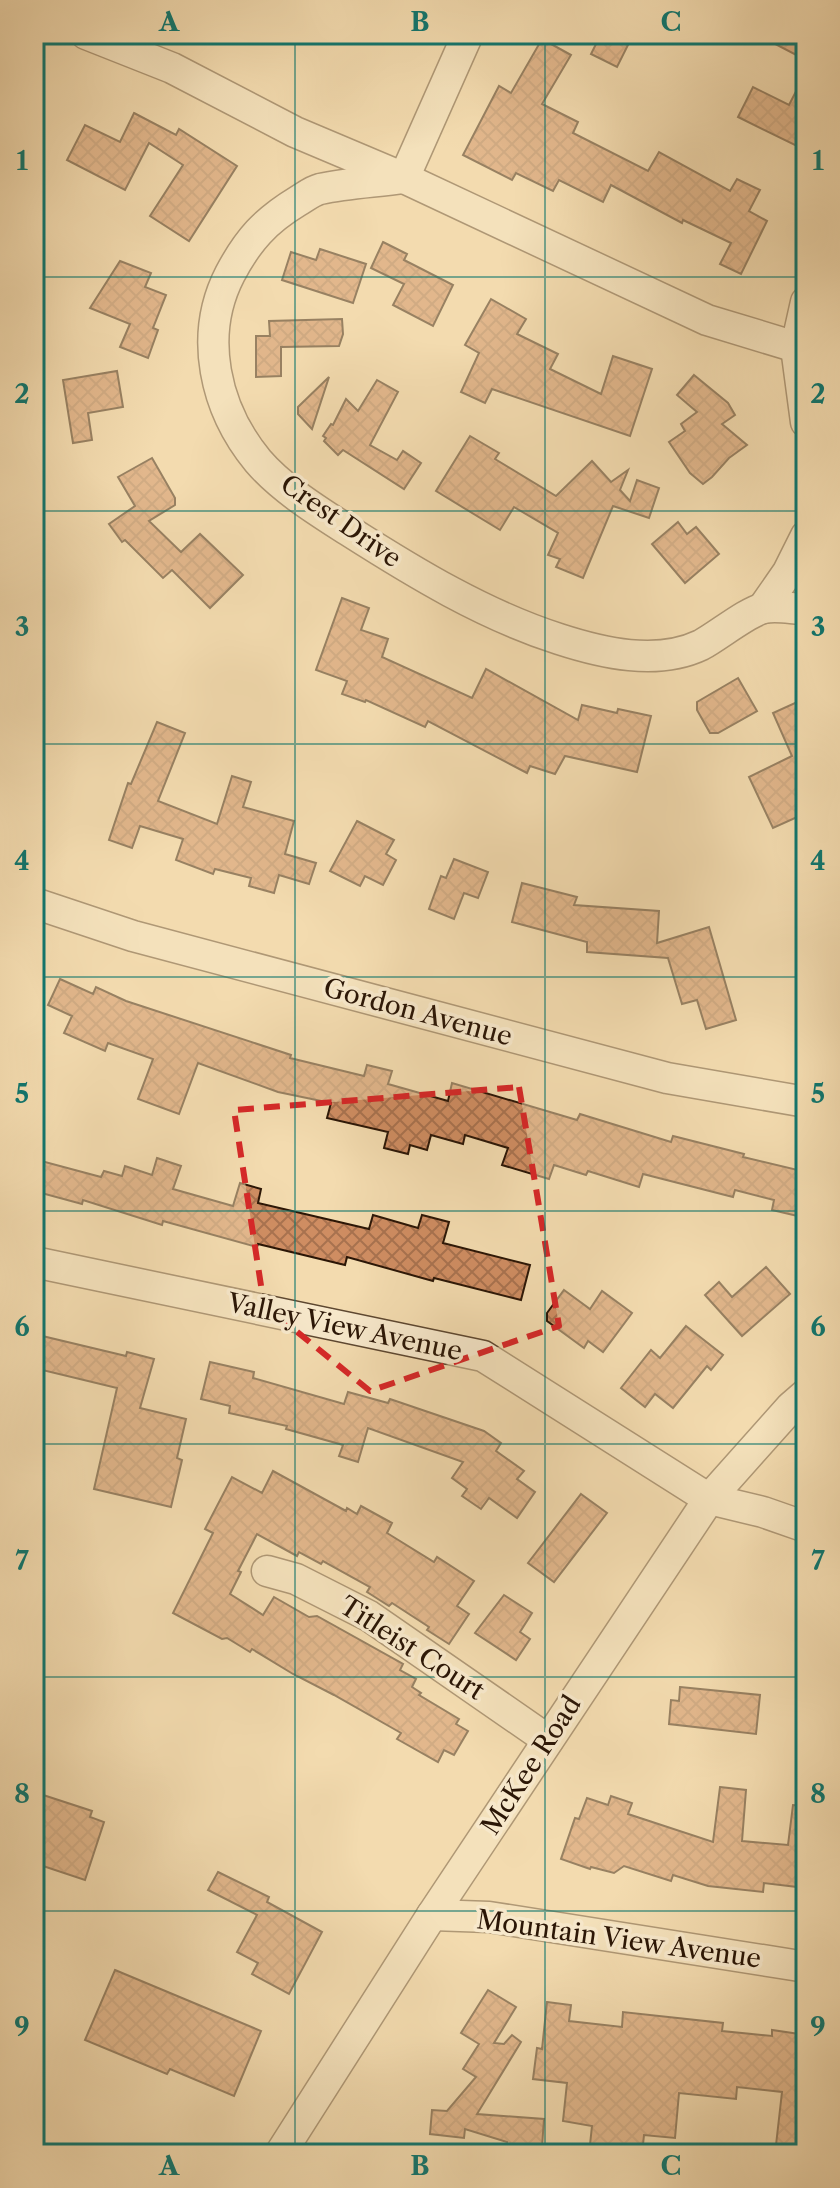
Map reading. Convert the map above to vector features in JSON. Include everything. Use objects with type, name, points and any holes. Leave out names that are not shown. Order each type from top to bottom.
[{"type":"street","points":[[86,34],[172,68],[295,132],[404,178],[707,320],[796,347]]},
{"type":"street","points":[[404,178],[468,34]]},
{"type":"street","name":"Crest Drive","points":[[404,178],[317,190],[274,216],[244,246],[225,284],[214,321],[213,361],[220,394],[234,427],[259,462],[312,508],[399,563],[503,619],[560,640],[619,654],[662,656],[699,646],[763,608],[788,572],[806,536]]},
{"type":"street","points":[[806,302],[796,347],[806,422]]},
{"type":"street","points":[[763,608],[806,609]]},
{"type":"street","name":"Gordon Avenue","points":[[34,903],[133,936],[653,1074],[806,1102]]},
{"type":"street","name":"Valley View Avenue","points":[[34,1262],[483,1356],[709,1499],[763,1512],[806,1527]]},
{"type":"street","name":"McKee Road","points":[[280,2154],[432,1915],[709,1499],[806,1394]]},
{"type":"street","name":"Titleist Court","points":[[267,1571],[308,1584],[369,1616],[548,1740]]},
{"type":"street","name":"Mountain View Avenue","points":[[432,1915],[489,1917],[806,1967]]},
{"type":"highlighted area","points":[[519,1087],[559,1326],[370,1391],[264,1305],[234,1110]]},
{"type":"building","points":[[601,34],[628,45],[617,67],[591,54]]},
{"type":"building","points":[[756,34],[806,34],[806,60]]},
{"type":"building","points":[[542,39],[571,55],[542,104],[578,122],[573,133],[648,171],[659,152],[730,191],[737,179],[760,190],[749,211],[767,221],[741,274],[720,264],[731,243],[683,220],[682,223],[611,185],[603,202],[559,180],[553,191],[516,173],[512,180],[463,155],[499,86],[511,93]]},
{"type":"building","points":[[806,72],[806,133],[799,147],[738,117],[753,87],[789,105]]},
{"type":"building","points":[[134,113],[176,135],[179,129],[237,166],[189,241],[150,216],[183,165],[149,143],[125,190],[67,160],[85,125],[120,142]]},
{"type":"building","points":[[383,242],[407,254],[404,260],[453,285],[433,326],[393,305],[404,284],[371,268]]},
{"type":"building","points":[[320,249],[366,264],[353,303],[282,280],[291,252],[316,260]]},
{"type":"building","points":[[120,261],[151,273],[145,287],[166,295],[153,328],[158,330],[148,358],[120,347],[130,324],[90,308]]},
{"type":"building","points":[[491,299],[526,319],[517,334],[558,354],[550,369],[601,394],[613,356],[652,369],[630,436],[492,389],[485,403],[461,392],[479,353],[465,345]]},
{"type":"building","points":[[342,319],[343,334],[339,346],[281,347],[281,376],[256,377],[256,336],[270,336],[269,321]]},
{"type":"building","points":[[117,371],[123,407],[88,413],[92,440],[73,443],[63,380]]},
{"type":"building","points":[[694,375],[728,403],[735,415],[722,424],[747,445],[703,484],[690,473],[669,442],[685,431],[681,424],[697,412],[677,395]]},
{"type":"building","points":[[329,377],[312,429],[298,414],[298,407]]},
{"type":"building","points":[[377,380],[398,392],[370,445],[397,460],[403,451],[421,463],[404,489],[343,450],[338,455],[324,441],[326,438],[323,436],[333,425],[346,399],[358,411]]},
{"type":"building","points":[[470,436],[499,453],[495,459],[556,496],[592,461],[611,482],[628,470],[620,490],[630,501],[637,480],[659,488],[649,518],[613,506],[583,578],[556,567],[560,559],[548,555],[558,533],[514,507],[500,530],[436,491]]},
{"type":"building","points":[[152,458],[175,498],[175,505],[149,521],[181,552],[200,534],[243,575],[210,608],[172,570],[163,578],[125,540],[122,542],[109,524],[135,506],[118,477]]},
{"type":"building","points":[[678,522],[687,534],[696,527],[719,554],[685,583],[652,544]]},
{"type":"building","points":[[342,598],[369,608],[361,630],[388,639],[382,657],[472,698],[486,669],[578,720],[582,705],[651,716],[637,772],[565,756],[555,774],[530,766],[527,773],[428,721],[425,727],[366,700],[342,694],[347,681],[316,670]]},
{"type":"building","points":[[738,678],[757,711],[718,733],[710,733],[697,710],[697,702]]},
{"type":"building","points":[[806,698],[806,813],[773,828],[749,777],[792,756],[773,713]]},
{"type":"building","points":[[157,722],[185,733],[158,801],[217,824],[232,776],[251,782],[243,807],[294,821],[285,854],[316,863],[309,884],[279,875],[274,893],[249,886],[251,878],[215,869],[213,874],[176,860],[183,839],[140,826],[132,848],[109,840],[128,783],[131,784]]},
{"type":"building","points":[[357,821],[394,840],[386,854],[396,860],[383,885],[365,876],[360,886],[330,871]]},
{"type":"building","points":[[454,859],[488,872],[478,898],[464,893],[454,919],[429,909],[441,876],[446,878]]},
{"type":"building","points":[[522,883],[577,897],[574,905],[659,911],[657,943],[709,927],[736,1020],[706,1029],[697,1000],[682,1004],[668,958],[587,952],[587,942],[512,922]]},
{"type":"building","points":[[60,979],[93,994],[96,987],[126,1001],[291,1055],[290,1058],[364,1076],[367,1065],[392,1071],[388,1084],[448,1101],[452,1083],[577,1120],[580,1114],[671,1142],[673,1136],[806,1172],[806,1218],[772,1210],[774,1200],[735,1190],[733,1197],[643,1174],[639,1187],[588,1171],[586,1175],[554,1165],[549,1179],[502,1165],[508,1148],[465,1135],[463,1144],[431,1135],[427,1150],[410,1145],[408,1154],[384,1148],[388,1132],[327,1118],[331,1103],[278,1092],[198,1063],[179,1114],[138,1099],[153,1059],[108,1043],[105,1051],[64,1033],[72,1016],[48,1005]]},
{"type":"building","points":[[157,1158],[181,1166],[173,1189],[233,1206],[240,1183],[261,1189],[258,1203],[369,1229],[373,1215],[418,1228],[422,1215],[449,1222],[443,1243],[530,1265],[521,1300],[434,1278],[433,1281],[347,1257],[345,1265],[258,1244],[257,1247],[163,1221],[162,1225],[83,1200],[82,1204],[34,1191],[34,1159],[101,1177],[104,1171],[122,1176],[125,1166],[152,1175]]},
{"type":"building","points":[[766,1267],[790,1294],[742,1336],[705,1295],[719,1282],[732,1297]]},
{"type":"building","points":[[564,1290],[590,1309],[602,1291],[632,1313],[603,1352],[588,1341],[584,1348],[547,1321],[547,1313]]},
{"type":"building","points":[[686,1326],[723,1355],[711,1370],[707,1366],[673,1408],[655,1394],[645,1407],[621,1388],[651,1350],[660,1358]]},
{"type":"building","points":[[34,1334],[126,1356],[127,1352],[154,1359],[140,1408],[186,1419],[177,1458],[182,1460],[171,1507],[94,1489],[117,1388],[34,1368]]},
{"type":"building","points":[[210,1362],[254,1372],[253,1378],[344,1404],[348,1392],[388,1403],[390,1399],[484,1431],[501,1443],[496,1451],[524,1471],[517,1479],[535,1492],[517,1518],[489,1498],[481,1509],[462,1496],[467,1489],[452,1478],[463,1462],[368,1428],[358,1462],[339,1456],[343,1445],[286,1429],[287,1426],[229,1413],[230,1406],[201,1399]]},
{"type":"building","points":[[273,1471],[346,1511],[347,1508],[357,1514],[361,1506],[392,1523],[387,1533],[434,1562],[437,1557],[474,1581],[457,1606],[469,1614],[449,1644],[392,1603],[389,1606],[367,1592],[370,1587],[323,1561],[321,1564],[299,1552],[297,1556],[257,1534],[230,1594],[263,1615],[274,1597],[309,1617],[317,1616],[403,1664],[400,1670],[416,1679],[412,1687],[421,1693],[419,1695],[459,1719],[456,1724],[468,1731],[454,1755],[444,1750],[438,1762],[397,1739],[401,1733],[334,1695],[252,1649],[250,1652],[173,1613],[213,1533],[205,1529],[232,1477],[262,1493]]},
{"type":"building","points":[[581,1494],[607,1513],[554,1582],[528,1563]]},
{"type":"building","points":[[504,1595],[532,1613],[520,1632],[530,1639],[516,1660],[475,1633]]},
{"type":"building","points":[[680,1687],[760,1695],[756,1734],[669,1724],[671,1700],[679,1701]]},
{"type":"building","points":[[720,1787],[746,1790],[742,1841],[788,1845],[793,1805],[806,1806],[806,1888],[764,1883],[763,1892],[708,1886],[673,1875],[671,1881],[624,1866],[614,1873],[590,1869],[561,1859],[575,1818],[579,1819],[587,1798],[608,1805],[611,1796],[632,1803],[628,1814],[713,1842]]},
{"type":"building","points":[[34,1792],[92,1811],[90,1817],[104,1822],[85,1880],[34,1863]]},
{"type":"building","points":[[218,1872],[269,1897],[267,1902],[322,1932],[289,1994],[252,1974],[258,1963],[237,1952],[257,1915],[208,1890]]},
{"type":"building","points":[[115,1970],[261,2031],[234,2096],[170,2069],[167,2074],[85,2040]]},
{"type":"building","points":[[488,1990],[516,2007],[494,2043],[504,2044],[512,2035],[521,2042],[477,2114],[544,2119],[542,2147],[507,2144],[465,2129],[464,2138],[430,2134],[432,2110],[447,2111],[476,2077],[463,2069],[479,2044],[461,2033]]},
{"type":"building","points":[[547,2002],[571,2005],[569,2021],[622,2027],[623,2012],[723,2023],[722,2031],[772,2036],[772,2030],[806,2035],[806,2154],[775,2154],[782,2092],[737,2087],[736,2099],[679,2093],[675,2138],[644,2135],[642,2154],[589,2154],[592,2126],[563,2121],[567,2083],[533,2079],[537,2048],[542,2049]]}]
